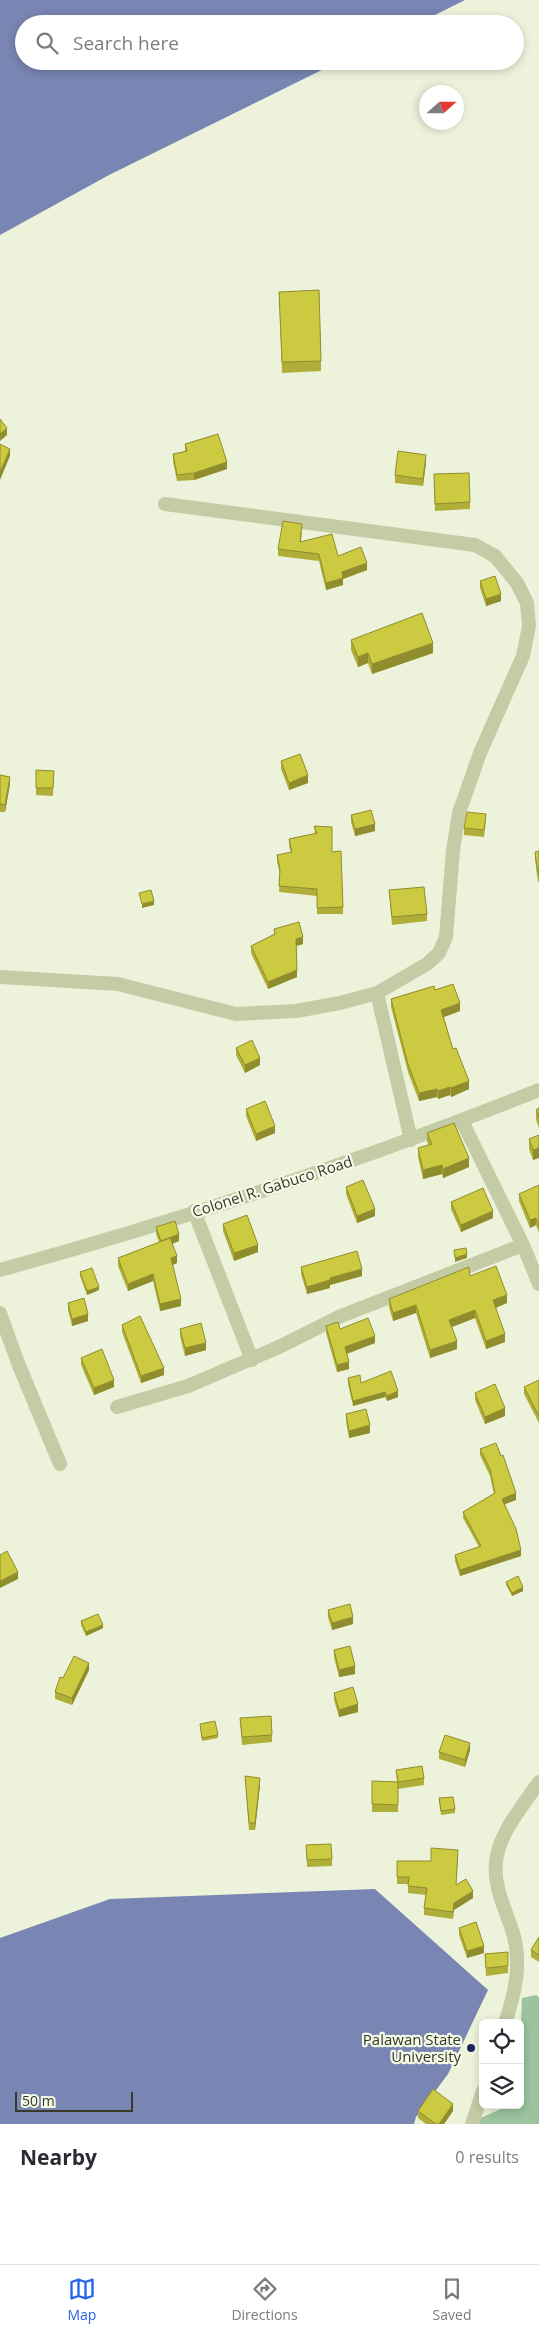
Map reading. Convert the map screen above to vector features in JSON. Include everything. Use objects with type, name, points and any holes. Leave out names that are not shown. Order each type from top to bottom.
[{"type":"street","points":[[0,977],[118,984],[236,1014],[296,1012],[377,993],[427,964],[439,953],[446,936],[453,850],[459,813],[480,753],[523,656],[528,626],[527,602],[517,583],[495,556],[475,545],[165,504]]},
{"type":"street","points":[[377,993],[411,1140]]},
{"type":"street","name":"Colonel R. Gabuco Road","points":[[0,1270],[194,1211],[411,1140],[539,1090]]},
{"type":"street","points":[[462,1121],[538,1276]]},
{"type":"street","points":[[194,1211],[252,1360]]},
{"type":"street","points":[[116,1407],[188,1386],[252,1360],[341,1316],[523,1244]]},
{"type":"street","points":[[0,1313],[18,1363],[60,1464]]},
{"type":"street","points":[[506,2019],[514,1993],[518,1962],[513,1934],[497,1881],[496,1862],[501,1842],[539,1782]]},
{"type":"street","points":[[472,2124],[479,2103]]},
{"type":"green space","points":[[536,1995],[539,1997],[539,2124],[474,2124],[474,2121],[501,2109],[524,2109],[524,2019],[521,2019],[522,1998]]},
{"type":"water","points":[[0,0],[465,0],[435,15],[15,15],[15,70],[322,70],[109,175],[0,235]]},
{"type":"water","points":[[375,1889],[488,1990],[448,2074],[416,2117],[414,2124],[0,2124],[0,1938],[110,1899]]},
{"type":"building","points":[[319,290],[321,361],[282,362],[279,292]]},
{"type":"building","points":[[0,419],[7,428],[0,434]]},
{"type":"building","points":[[218,434],[227,462],[194,473],[177,475],[173,454],[187,451],[185,444]]},
{"type":"building","points":[[0,444],[10,449],[0,472]]},
{"type":"building","points":[[398,451],[426,455],[423,479],[395,475]]},
{"type":"building","points":[[469,473],[470,502],[435,504],[434,474]]},
{"type":"building","points":[[283,521],[302,524],[300,542],[332,534],[338,556],[361,547],[367,563],[342,572],[343,578],[326,583],[319,554],[278,549]]},
{"type":"building","points":[[495,576],[501,594],[486,599],[480,581]]},
{"type":"building","points":[[422,613],[433,643],[372,664],[368,653],[358,657],[351,640]]},
{"type":"building","points":[[300,754],[308,775],[289,783],[281,761]]},
{"type":"building","points":[[36,770],[54,771],[53,788],[36,788]]},
{"type":"building","points":[[0,775],[10,777],[5,805],[0,804]]},
{"type":"building","points":[[371,810],[375,824],[355,829],[351,815]]},
{"type":"building","points":[[467,812],[486,814],[484,830],[464,828]]},
{"type":"building","points":[[314,826],[332,827],[332,852],[341,851],[343,907],[317,908],[317,889],[279,886],[280,869],[277,855],[292,852],[289,839],[317,833]]},
{"type":"building","points":[[539,851],[539,875],[538,875],[535,852]]},
{"type":"building","points":[[424,887],[427,914],[392,917],[389,890]]},
{"type":"building","points":[[151,890],[154,901],[142,904],[139,893]]},
{"type":"building","points":[[299,922],[303,937],[296,939],[297,970],[268,982],[251,946],[275,934],[274,929]]},
{"type":"building","points":[[453,984],[460,1003],[441,1010],[453,1049],[456,1048],[469,1081],[451,1088],[419,1093],[408,1064],[391,999],[434,986],[435,990]]},
{"type":"building","points":[[252,1040],[260,1058],[245,1065],[236,1048]]},
{"type":"building","points":[[265,1101],[275,1126],[256,1134],[246,1109]]},
{"type":"building","points":[[454,1123],[469,1158],[443,1169],[442,1165],[423,1170],[418,1148],[432,1144],[427,1133]]},
{"type":"building","points":[[539,1135],[539,1148],[533,1150],[529,1139]]},
{"type":"building","points":[[363,1180],[375,1209],[357,1216],[346,1187]]},
{"type":"building","points":[[539,1185],[539,1226],[536,1218],[530,1220],[519,1194]]},
{"type":"building","points":[[483,1188],[493,1211],[461,1225],[451,1202]]},
{"type":"building","points":[[247,1215],[258,1245],[234,1253],[223,1224]]},
{"type":"building","points":[[175,1221],[179,1234],[161,1241],[156,1227]]},
{"type":"building","points":[[170,1238],[177,1256],[171,1258],[181,1299],[160,1304],[153,1274],[128,1284],[118,1258]]},
{"type":"building","points":[[466,1248],[467,1254],[455,1258],[454,1250]]},
{"type":"building","points":[[357,1251],[362,1269],[307,1287],[301,1267]]},
{"type":"building","points":[[496,1266],[507,1295],[493,1300],[505,1334],[486,1341],[475,1310],[449,1320],[457,1341],[430,1350],[416,1305],[393,1313],[389,1299],[469,1267],[470,1276]]},
{"type":"building","points":[[92,1268],[99,1287],[87,1291],[80,1272]]},
{"type":"building","points":[[84,1298],[88,1314],[72,1319],[68,1303]]},
{"type":"building","points":[[140,1316],[164,1368],[141,1376],[122,1325]]},
{"type":"building","points":[[368,1318],[375,1336],[345,1347],[349,1362],[337,1365],[326,1326],[338,1322],[340,1329]]},
{"type":"building","points":[[201,1323],[206,1343],[185,1348],[180,1329]]},
{"type":"building","points":[[102,1349],[114,1380],[94,1388],[81,1358]]},
{"type":"building","points":[[391,1371],[398,1391],[387,1396],[385,1392],[353,1401],[348,1378],[360,1375],[361,1383]]},
{"type":"building","points":[[539,1380],[539,1416],[524,1387]]},
{"type":"building","points":[[495,1384],[505,1408],[485,1417],[475,1393]]},
{"type":"building","points":[[366,1409],[370,1425],[349,1431],[346,1414]]},
{"type":"building","points":[[496,1443],[501,1456],[503,1455],[516,1493],[502,1499],[516,1529],[521,1550],[460,1570],[455,1555],[481,1546],[463,1512],[495,1493],[490,1469],[480,1449]]},
{"type":"building","points":[[7,1551],[18,1572],[0,1581],[0,1555]]},
{"type":"building","points":[[518,1576],[523,1587],[512,1593],[506,1582]]},
{"type":"building","points":[[350,1604],[353,1617],[332,1623],[328,1610]]},
{"type":"building","points":[[98,1614],[103,1625],[86,1632],[81,1621]]},
{"type":"building","points":[[350,1646],[355,1666],[339,1670],[334,1650]]},
{"type":"building","points":[[74,1656],[89,1663],[72,1698],[55,1692],[60,1677],[63,1678]]},
{"type":"building","points":[[353,1687],[358,1704],[339,1710],[334,1693]]},
{"type":"building","points":[[271,1716],[272,1735],[242,1737],[240,1718]]},
{"type":"building","points":[[215,1721],[218,1735],[202,1738],[200,1724]]},
{"type":"building","points":[[445,1735],[470,1743],[465,1760],[439,1752]]},
{"type":"building","points":[[422,1766],[424,1778],[398,1782],[396,1770]]},
{"type":"building","points":[[245,1776],[260,1778],[255,1823],[249,1823]]},
{"type":"building","points":[[372,1781],[398,1782],[398,1805],[372,1804]]},
{"type":"building","points":[[453,1797],[455,1809],[441,1811],[439,1798]]},
{"type":"building","points":[[331,1844],[332,1859],[307,1860],[306,1845]]},
{"type":"building","points":[[431,1848],[458,1850],[456,1885],[466,1879],[473,1891],[454,1903],[453,1912],[424,1908],[427,1888],[408,1886],[409,1877],[397,1877],[397,1861],[431,1861]]},
{"type":"building","points":[[476,1922],[484,1946],[467,1951],[459,1928]]},
{"type":"building","points":[[539,1937],[539,1955],[531,1950]]},
{"type":"building","points":[[508,1952],[508,1966],[486,1968],[485,1954]]},
{"type":"building","points":[[433,2089],[453,2104],[439,2124],[436,2124],[418,2111]]},
{"type":"place","name":"Palawan State University","points":[[471,2048]]}]
